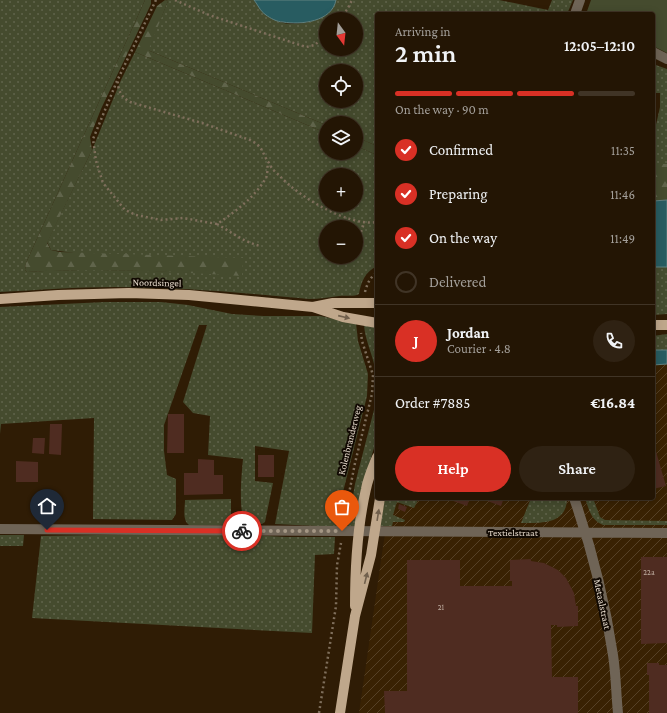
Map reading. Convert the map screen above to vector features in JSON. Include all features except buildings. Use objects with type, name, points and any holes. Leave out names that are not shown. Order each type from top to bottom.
[{"type":"main road","name":"Noordsingel","points":[[0,299],[58,295],[129,293],[182,295],[313,307],[342,317],[375,323]]},
{"type":"main road","name":"Noordsingel","points":[[313,307],[334,303],[375,303]]},
{"type":"main road","points":[[655,325],[667,325]]},
{"type":"main road","points":[[355,616],[355,577],[359,531],[366,488],[375,463]]},
{"type":"main road","points":[[340,713],[355,616],[370,563],[380,500]]},
{"type":"street","points":[[576,12],[580,0]]},
{"type":"street","points":[[655,53],[667,58]]},
{"type":"street","name":"Metaalstraat","points":[[575,500],[586,532],[605,609],[613,656],[618,713]]},
{"type":"street","name":"Textielstraat","points":[[0,529],[667,533]]},
{"type":"path","points":[[156,0],[118,79],[93,139],[96,161],[104,183],[125,210],[161,220],[183,218],[217,224],[242,239],[260,246]]},
{"type":"path","points":[[174,0],[209,15],[306,47],[315,45],[319,41]]},
{"type":"path","points":[[345,12],[352,0]]},
{"type":"path","points":[[118,79],[117,85],[122,97],[130,102],[202,123],[257,143],[262,148],[268,162],[290,187],[303,196],[342,216],[364,223],[375,222]]},
{"type":"path","points":[[217,224],[237,211],[258,189],[266,177],[268,162]]},
{"type":"path","points":[[363,302],[368,282],[375,274]]},
{"type":"path","name":"Kolenbranderweg","points":[[319,713],[336,606],[337,565],[347,498],[372,394],[372,375],[362,342],[361,320]]},
{"type":"shaded area","points":[[667,357],[667,713],[359,713],[384,540],[393,500],[655,500],[655,358]]},
{"type":"green space","points":[[0,0],[145,0],[26,263],[25,270],[27,272],[134,270],[242,275],[51,250],[47,242],[92,150],[121,80],[135,52],[319,130],[319,160],[363,160],[363,149],[375,154],[375,267],[369,271],[362,281],[359,294],[352,296],[309,299],[188,289],[115,287],[0,292]]},
{"type":"green space","points":[[145,0],[151,0],[151,4],[101,109],[90,137],[92,150],[47,243],[51,250],[60,252],[243,258],[242,276],[134,271],[80,270],[27,272],[25,270],[26,263]]},
{"type":"green space","points":[[165,0],[254,0],[262,11],[268,16],[287,24],[304,23],[319,18],[319,56],[363,56],[363,12],[329,12],[336,0],[499,0],[548,10],[552,0],[573,0],[568,12],[375,12],[375,145],[363,140],[363,116],[319,116],[319,122],[148,49],[168,1]]},
{"type":"green space","points":[[165,0],[168,1],[149,49],[150,51],[319,122],[319,130],[135,52],[157,6]]},
{"type":"green space","points":[[591,0],[667,0],[667,53],[655,47],[655,12],[587,12]]},
{"type":"green space","points":[[655,65],[667,69],[667,164],[655,164],[655,129],[660,107],[660,93],[655,93]]},
{"type":"green space","points":[[363,140],[375,145],[375,154],[363,149]]},
{"type":"green space","points":[[655,164],[667,164],[667,200],[655,201]]},
{"type":"green space","points":[[655,267],[667,267],[667,314],[655,315]]},
{"type":"green space","points":[[105,302],[161,302],[188,305],[232,314],[264,316],[320,316],[356,323],[358,341],[368,374],[367,396],[343,492],[337,527],[275,524],[289,451],[255,446],[255,481],[273,483],[265,522],[262,524],[250,524],[244,519],[241,503],[243,459],[208,455],[210,416],[193,413],[183,402],[207,325],[199,325],[164,425],[164,451],[167,475],[176,479],[176,514],[172,520],[93,519],[94,418],[1,424],[0,434],[0,307]]},
{"type":"green space","points":[[364,325],[375,328],[375,369],[373,359]]},
{"type":"green space","points":[[667,334],[667,350],[655,350],[655,336]]},
{"type":"green space","points":[[375,406],[375,445],[364,481],[356,526],[348,526],[355,484]]},
{"type":"green space","points":[[231,499],[231,519],[226,525],[189,525],[185,520],[185,500]]},
{"type":"green space","points":[[385,500],[418,500],[414,508],[397,502],[393,515],[405,520],[404,522],[393,522],[392,526],[380,526]]},
{"type":"green space","points":[[530,500],[567,500],[566,507],[557,518],[544,522],[521,523]]},
{"type":"green space","points":[[586,500],[594,500],[600,517],[605,520],[667,521],[667,525],[603,525],[593,517]]},
{"type":"green space","points":[[212,533],[286,537],[335,537],[334,554],[315,555],[312,633],[32,618],[41,536]]},
{"type":"green space","points":[[0,535],[24,535],[23,546],[0,546]]},
{"type":"water","points":[[254,0],[336,0],[329,12],[319,12],[319,18],[306,22],[290,23],[276,21],[262,12]]},
{"type":"water","points":[[667,200],[667,267],[655,267],[655,201]]},
{"type":"water","points":[[655,350],[667,350],[667,364],[655,365]]},
{"type":"way so far","points":[[242,531],[342,531]]},
{"type":"route","points":[[47,530],[242,531]]}]
